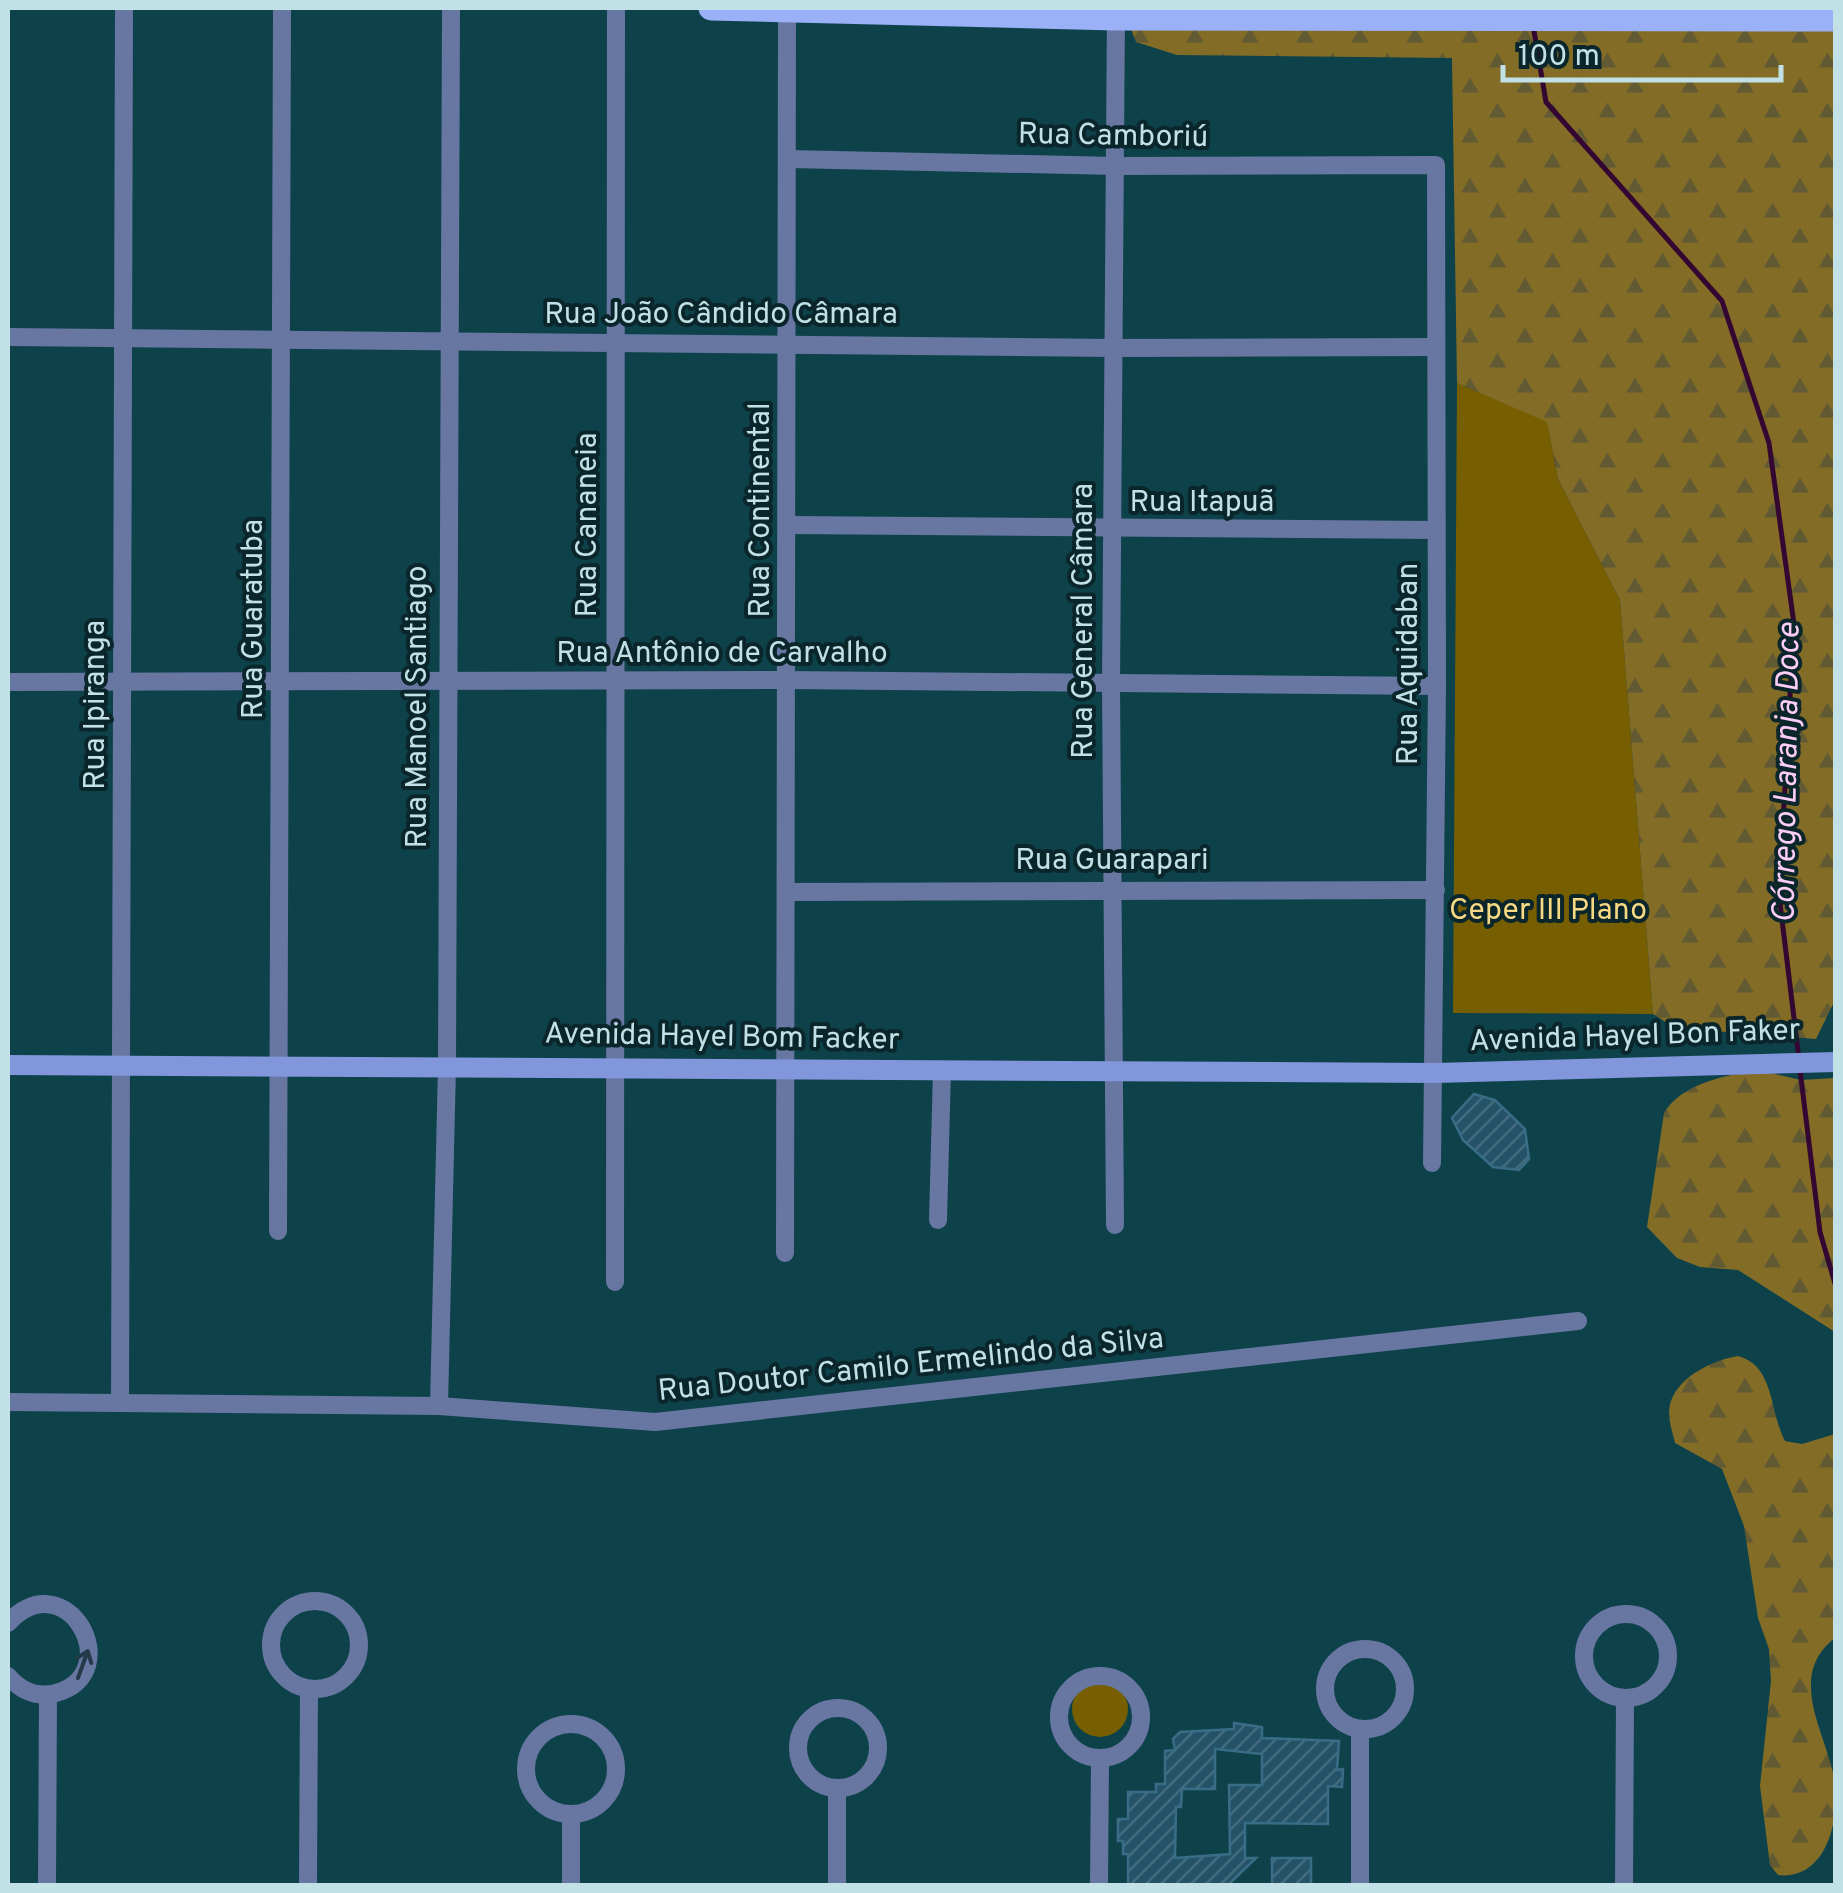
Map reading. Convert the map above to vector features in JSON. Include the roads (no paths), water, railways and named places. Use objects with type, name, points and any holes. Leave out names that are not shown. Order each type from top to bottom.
[{"type":"main road","points":[[711,8],[1836,19]]},
{"type":"street","name":"Rua Ipiranga","points":[[120,1402],[124,1066],[124,8]]},
{"type":"street","name":"Rua Guaratuba","points":[[278,1231],[282,8]]},
{"type":"street","name":"Rua Manoel Santiago","points":[[439,1406],[446,1066],[451,8]]},
{"type":"street","name":"Rua Cananeia","points":[[615,1282],[616,8]]},
{"type":"street","name":"Rua Continental","points":[[784,1253],[788,1070],[787,8]]},
{"type":"street","name":"Rua General Câmara","points":[[1115,1224],[1111,530],[1116,13]]},
{"type":"street","name":"Rua Camboriú","points":[[788,159],[1116,166],[1436,165]]},
{"type":"street","name":"Rua Aquidaban","points":[[1432,1162],[1437,686],[1436,165]]},
{"type":"street","name":"Rua João Cândido Câmara","points":[[8,338],[788,342],[1114,348],[1435,347]]},
{"type":"street","name":"Rua Itapuã","points":[[789,525],[1436,530]]},
{"type":"street","name":"Rua Antônio de Carvalho","points":[[8,682],[788,680],[1437,686]]},
{"type":"street","name":"Rua Guarapari","points":[[788,892],[1113,887],[1436,890]]},
{"type":"street","name":"Avenida Hayel Bon Faker","points":[[1435,1073],[1831,1062]]},
{"type":"street","name":"Avenida Hayel Bom Facker","points":[[8,1065],[278,1070],[614,1066],[1435,1073]]},
{"type":"street","points":[[938,1220],[942,1070]]},
{"type":"street","name":"Rua Doutor Camilo Ermelindo da Silva","points":[[8,1402],[439,1406],[655,1422],[1578,1322]]},
{"type":"street","points":[[316,1601],[330,1604],[352,1622],[358,1649],[348,1675],[324,1688],[310,1689],[295,1685],[275,1664],[272,1635],[288,1610],[316,1601]]},
{"type":"street","points":[[8,1623],[30,1606],[59,1607],[82,1626],[88,1640],[84,1670],[63,1691],[48,1695],[20,1688],[8,1676]]},
{"type":"street","points":[[1624,1614],[1650,1621],[1666,1642],[1668,1656],[1666,1669],[1650,1691],[1625,1699],[1611,1696],[1590,1678],[1584,1650],[1598,1625],[1624,1614]]},
{"type":"street","points":[[1373,1649],[1396,1663],[1406,1688],[1403,1702],[1387,1724],[1360,1730],[1337,1719],[1329,1708],[1324,1682],[1328,1670],[1348,1652],[1373,1649]]},
{"type":"street","points":[[1096,1676],[1122,1682],[1132,1691],[1141,1716],[1140,1728],[1124,1750],[1100,1758],[1074,1749],[1060,1725],[1064,1698],[1072,1687],[1096,1676]]},
{"type":"street","points":[[308,1886],[310,1689]]},
{"type":"street","points":[[47,1886],[48,1695]]},
{"type":"street","points":[[1624,1886],[1625,1699]]},
{"type":"street","points":[[841,1708],[866,1718],[874,1730],[878,1756],[863,1780],[837,1788],[813,1780],[804,1771],[798,1746],[800,1734],[816,1714],[841,1708]]},
{"type":"street","points":[[577,1724],[604,1737],[612,1750],[616,1780],[600,1805],[571,1815],[544,1806],[534,1795],[526,1767],[536,1740],[548,1730],[577,1724]]},
{"type":"street","points":[[1360,1730],[1360,1886]]},
{"type":"street","points":[[1099,1886],[1100,1758]]},
{"type":"street","points":[[837,1788],[837,1886]]},
{"type":"street","points":[[571,1815],[571,1886]]},
{"type":"waterway","name":"Córrego Laranja Doce","points":[[1534,31],[1546,102],[1722,301],[1769,443],[1794,624],[1779,895],[1799,1059]]},
{"type":"waterway","name":"Córrego Laranja Doce","points":[[1800,1070],[1820,1232],[1836,1287]]},
{"type":"park label","name":"Ceper III Plano","points":[[1548,911]]}]
